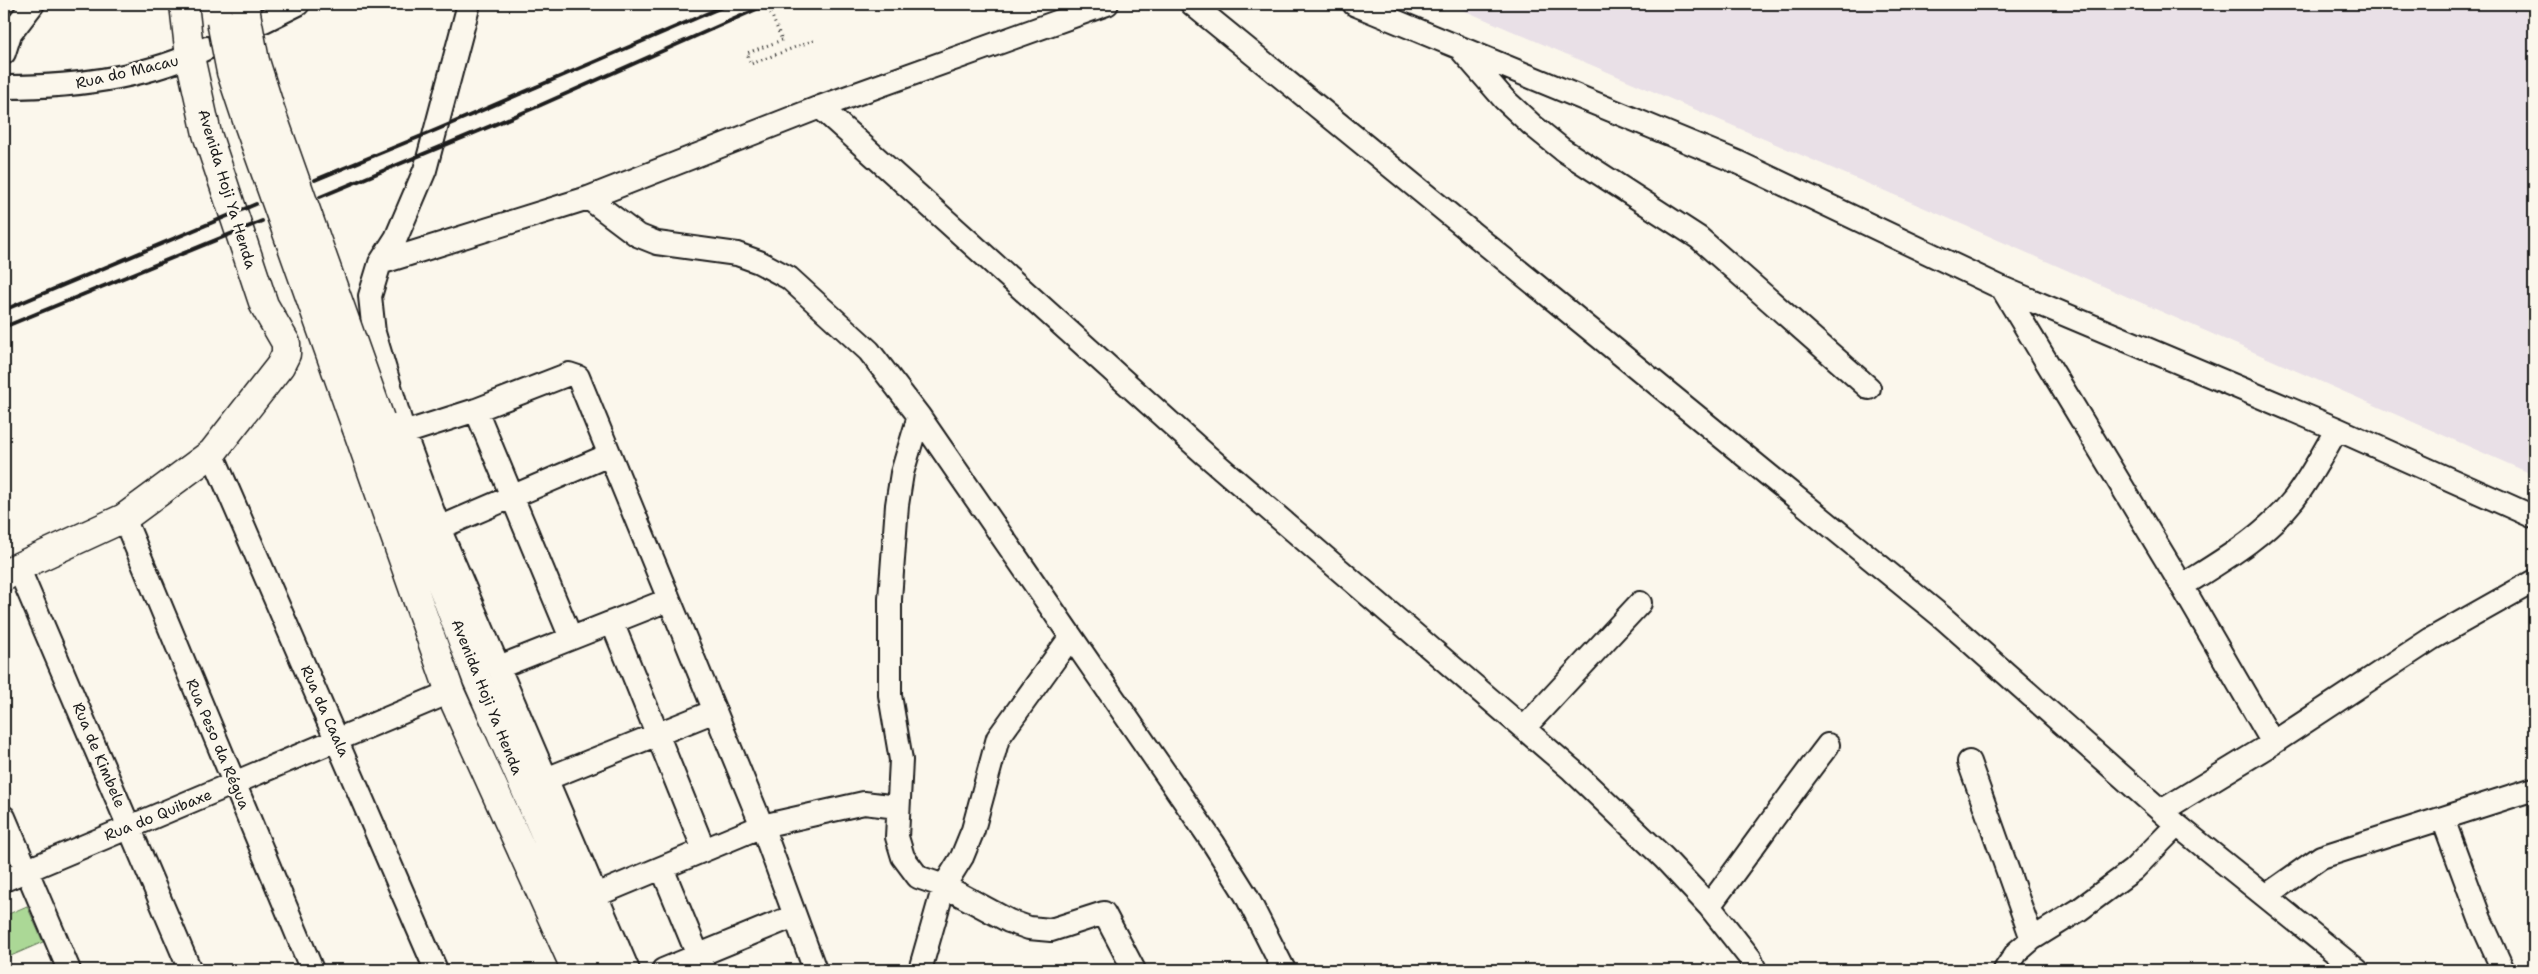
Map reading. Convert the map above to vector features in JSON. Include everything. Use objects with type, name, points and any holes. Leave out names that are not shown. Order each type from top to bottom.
[{"type":"main road","name":"Avenida Hoji Ya Henda","points":[[184,4],[199,52],[207,134],[232,214],[264,305],[286,343],[286,354],[280,366],[212,453]]},
{"type":"main road","points":[[238,11],[255,60],[368,424]]},
{"type":"main road","name":"Avenida Hoji Ya Henda","points":[[368,424],[450,692],[576,970]]},
{"type":"main road","name":"Avenida Hoji Ya Henda","points":[[368,424],[477,679],[585,899],[605,970]]},
{"type":"main road","points":[[11,572],[124,518],[212,453]]},
{"type":"street","points":[[4,53],[10,34],[33,4]]},
{"type":"street","points":[[238,11],[298,4]]},
{"type":"street","points":[[469,4],[425,170],[396,238],[380,263],[370,296],[374,333],[404,433],[439,528],[546,779],[585,899],[628,970]]},
{"type":"street","points":[[380,263],[588,198],[820,107],[1107,4]]},
{"type":"street","points":[[1192,4],[1926,603],[2170,817],[2357,970]]},
{"type":"street","points":[[1354,4],[1461,50],[1737,162],[2002,288],[2337,430],[2534,518]]},
{"type":"street","points":[[1461,50],[1504,99],[1532,125],[1563,150],[1699,238],[1869,388]]},
{"type":"street","name":"Rua do Macau","points":[[4,87],[82,84],[199,52]]},
{"type":"street","points":[[820,107],[1206,456],[1525,727],[1664,858],[1709,906],[1750,958],[1756,970]]},
{"type":"street","points":[[588,198],[637,235],[657,243],[737,254],[759,262],[789,278],[869,350],[919,416],[1070,638],[1214,844],[1246,895],[1284,970]]},
{"type":"street","points":[[2002,288],[2182,586],[2272,742]]},
{"type":"street","points":[[404,433],[476,410],[574,374],[581,382],[668,600],[762,826],[814,970]]},
{"type":"street","points":[[476,410],[571,638]]},
{"type":"street","points":[[919,416],[902,472],[898,497],[890,599],[890,694],[901,760],[896,837],[903,857],[918,877],[944,886],[1009,921],[1029,928],[1051,930],[1104,913],[1134,970]]},
{"type":"street","points":[[2182,586],[2245,546],[2280,514],[2300,490],[2337,430]]},
{"type":"street","name":"Rua da Caala","points":[[212,453],[436,970]]},
{"type":"street","points":[[439,528],[609,454]]},
{"type":"street","name":"Rua Peso da Régua","points":[[124,518],[312,970]]},
{"type":"street","name":"Rua de Kimbele","points":[[11,572],[130,827],[190,970]]},
{"type":"street","points":[[2005,970],[2017,952],[2032,939],[2079,910],[2133,870],[2170,817],[2272,742],[2431,639],[2534,582]]},
{"type":"street","points":[[499,667],[668,600]]},
{"type":"street","points":[[1525,727],[1640,603]]},
{"type":"street","points":[[612,622],[704,850]]},
{"type":"street","points":[[920,970],[944,886],[962,857],[973,830],[998,738],[1070,638]]},
{"type":"street","name":"Rua do Quibaxe","points":[[4,880],[338,741],[450,692]]},
{"type":"street","points":[[546,779],[715,711]]},
{"type":"street","points":[[1709,906],[1747,856],[1782,804],[1828,745]]},
{"type":"street","points":[[1969,762],[2032,939]]},
{"type":"street","points":[[2267,895],[2321,857],[2534,789]]},
{"type":"street","points":[[585,899],[762,826],[864,803],[898,807]]},
{"type":"street","points":[[4,817],[69,970]]},
{"type":"street","points":[[2443,818],[2480,919],[2503,970]]},
{"type":"street","points":[[662,868],[701,963]]},
{"type":"street","points":[[663,970],[701,963],[794,916]]},
{"type":"path","points":[[767,4],[782,40],[747,53],[751,64],[817,39]]},
{"type":"shaded area","points":[[1449,4],[2534,4],[2534,475],[1941,215]]},
{"type":"green space","points":[[27,906],[43,942],[4,959],[4,916]]},
{"type":"railway","points":[[315,180],[729,4]]},
{"type":"railway","points":[[320,197],[534,108],[768,4]]},
{"type":"railway","points":[[4,310],[256,204]]},
{"type":"railway","points":[[4,327],[262,221]]}]
